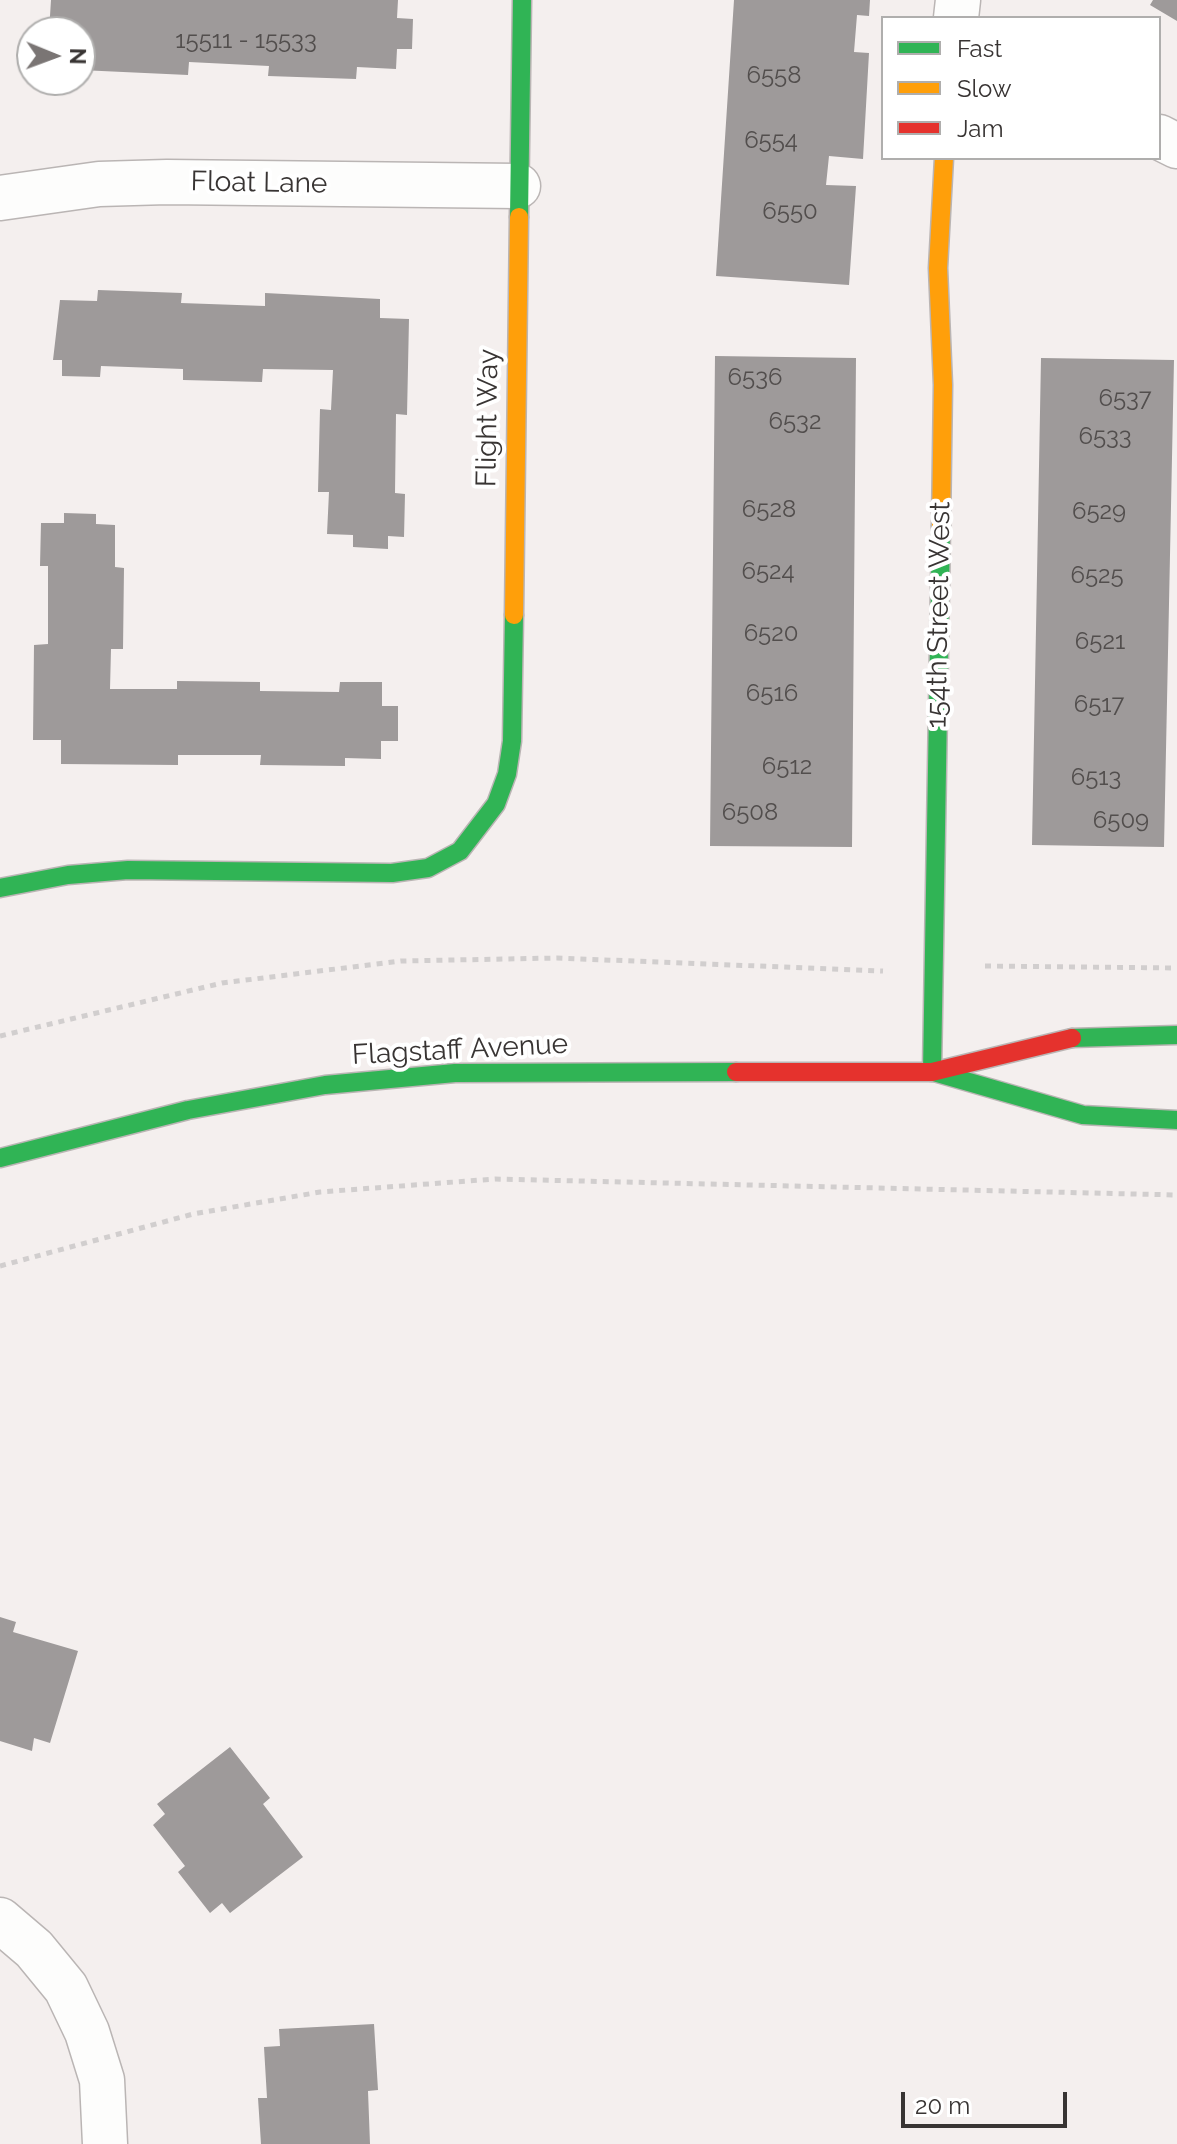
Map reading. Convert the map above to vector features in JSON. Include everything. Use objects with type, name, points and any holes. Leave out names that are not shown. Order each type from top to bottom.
[{"type":"street","name":"Flight Way","points":[[0,888],[68,875],[128,870],[392,873],[428,868],[460,851],[496,804],[507,774],[512,741],[522,0]]},
{"type":"street","name":"154th Street West","points":[[932,1072],[943,385],[938,268],[944,160]]},
{"type":"street","name":"Float Lane","points":[[0,198],[99,184],[167,182],[518,186]]},
{"type":"street","name":"Flagstaff Avenue","points":[[0,1158],[188,1110],[325,1085],[455,1073],[932,1072],[1084,1035],[1177,1035]]},
{"type":"street","name":"Flagstaff Avenue","points":[[932,1072],[1083,1115],[1177,1120]]},
{"type":"street","points":[[0,1920],[34,1949],[66,1988],[82,2021],[102,2080],[105,2144]]},
{"type":"path","points":[[0,1036],[222,983],[401,961],[557,958],[886,971],[1001,965],[1177,968]]},
{"type":"path","points":[[0,1266],[193,1214],[309,1194],[495,1179],[1177,1195]]},
{"type":"building","points":[[51,0],[398,0],[397,18],[413,19],[412,49],[397,49],[396,69],[357,67],[356,79],[268,76],[269,66],[189,62],[188,75],[96,71],[96,16],[50,16]]},
{"type":"building","points":[[734,0],[870,0],[869,16],[857,15],[854,52],[869,53],[863,159],[829,156],[826,185],[856,186],[849,285],[716,276]]},
{"type":"building","points":[[1153,0],[1177,0],[1177,21],[1150,5]]},
{"type":"building","points":[[98,290],[182,293],[181,303],[265,306],[265,293],[380,299],[380,318],[409,319],[407,415],[396,414],[395,493],[405,494],[404,537],[388,536],[388,549],[353,547],[353,535],[327,534],[329,492],[318,492],[320,409],[331,410],[333,370],[263,369],[262,382],[183,380],[183,369],[101,366],[100,377],[62,376],[62,360],[53,360],[60,300],[97,301]]},
{"type":"building","points":[[715,356],[856,358],[852,847],[710,846]]},
{"type":"building","points":[[1041,358],[1174,360],[1164,847],[1032,845]]},
{"type":"building","points":[[64,513],[96,514],[96,524],[115,525],[115,567],[124,568],[123,649],[111,649],[110,689],[177,689],[177,681],[260,682],[260,691],[339,692],[340,682],[382,682],[382,706],[398,706],[398,741],[381,741],[381,759],[345,758],[345,766],[260,765],[261,755],[178,755],[178,765],[61,764],[61,740],[33,740],[34,645],[48,644],[48,566],[40,566],[41,523],[64,523]]},
{"type":"building","points":[[0,1617],[16,1622],[13,1632],[78,1651],[50,1743],[34,1738],[32,1751],[0,1741]]},
{"type":"building","points":[[230,1747],[270,1798],[263,1804],[303,1857],[230,1913],[222,1903],[210,1913],[178,1872],[185,1866],[153,1825],[165,1814],[157,1804]]},
{"type":"building","points":[[374,2024],[378,2090],[368,2091],[370,2144],[261,2144],[258,2098],[267,2098],[264,2047],[280,2046],[279,2029]]},
{"type":"traffic: fast","points":[[519,217],[522,0]]},
{"type":"traffic: fast","points":[[932,1072],[941,526]]},
{"type":"traffic: fast","points":[[0,888],[68,875],[128,870],[392,873],[428,868],[460,851],[496,804],[507,774],[512,741],[514,615]]},
{"type":"traffic: fast","points":[[1072,1038],[1177,1035]]},
{"type":"traffic: fast","points":[[0,1158],[188,1110],[325,1085],[455,1073],[736,1072]]},
{"type":"traffic: fast","points":[[934,1072],[1083,1115],[1177,1120]]},
{"type":"traffic: slow","points":[[941,526],[943,385],[938,268],[944,160]]},
{"type":"traffic: slow","points":[[514,615],[519,217]]},
{"type":"traffic: jam","points":[[736,1072],[932,1072],[1072,1038]]}]
